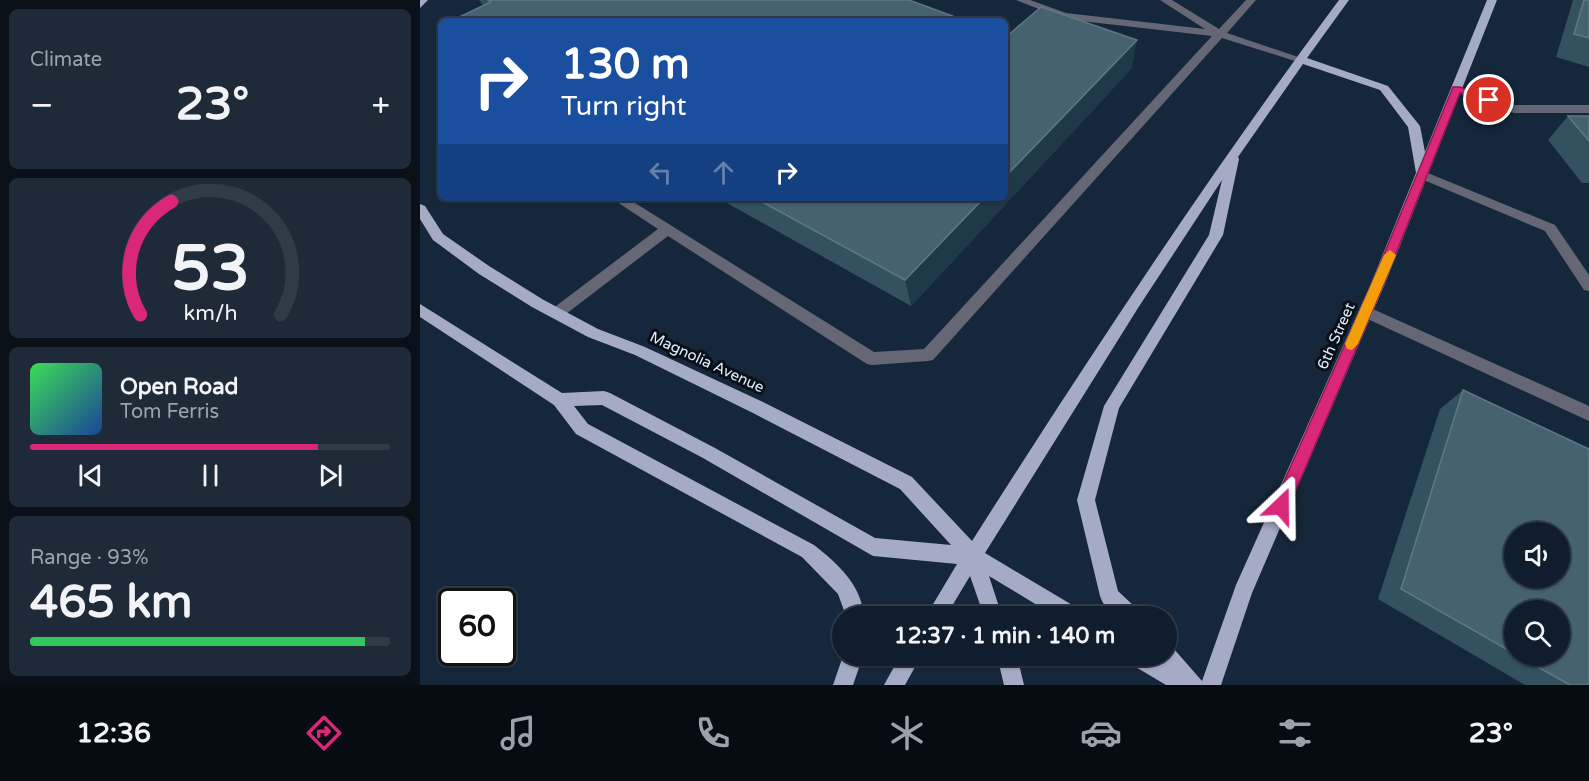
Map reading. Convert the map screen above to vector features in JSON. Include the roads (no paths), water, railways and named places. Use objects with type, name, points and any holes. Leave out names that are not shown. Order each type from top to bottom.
[{"type":"main road","points":[[420,5],[423,0]]},
{"type":"main road","points":[[941,606],[1160,259],[1299,59],[1344,0]]},
{"type":"main road","name":"6th Street","points":[[1211,685],[1243,592],[1366,312],[1492,0]]},
{"type":"main road","points":[[1299,59],[1384,88],[1414,126],[1423,175]]},
{"type":"main road","points":[[1120,606],[1110,596],[1086,500],[1112,406],[1216,235],[1235,150]]},
{"type":"main road","name":"Magnolia Avenue","points":[[420,209],[438,237],[484,270],[557,313],[593,333],[640,351],[759,408],[906,483],[973,556],[1056,606]]},
{"type":"main road","points":[[420,310],[560,400],[582,429],[808,551],[838,577],[855,606]]},
{"type":"main road","name":"Magnolia Avenue","points":[[560,400],[604,398],[709,453],[873,547],[973,556]]},
{"type":"main road","points":[[973,556],[990,606]]},
{"type":"main road","points":[[843,685],[850,666]]},
{"type":"main road","points":[[894,685],[905,666]]},
{"type":"main road","points":[[1009,666],[1014,685]]},
{"type":"main road","points":[[1153,666],[1185,685]]},
{"type":"main road","points":[[1176,666],[1194,685]]},
{"type":"lane","points":[[1021,0],[1064,16],[1220,34],[1299,59]]},
{"type":"lane","points":[[1165,0],[1220,34]]},
{"type":"lane","points":[[622,201],[872,359],[928,355],[1251,0]]},
{"type":"lane","points":[[1457,89],[1514,109],[1589,109]]},
{"type":"lane","points":[[1423,175],[1550,228],[1589,286]]},
{"type":"lane","points":[[557,313],[668,230]]},
{"type":"lane","points":[[1366,312],[1589,414]]}]
